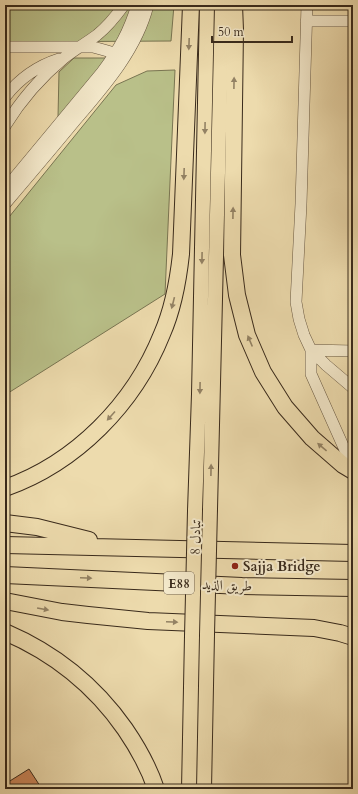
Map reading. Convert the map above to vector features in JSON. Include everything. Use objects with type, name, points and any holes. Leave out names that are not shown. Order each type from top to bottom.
[{"type":"highway","points":[[5,488],[37,474],[60,460],[82,444],[103,425],[121,405],[137,382],[151,359],[163,334],[172,308],[178,281],[181,254],[191,5]]},
{"type":"highway","points":[[234,5],[232,255],[236,295],[247,335],[263,372],[285,407],[312,438],[343,465],[353,471]]},
{"type":"highway","points":[[5,523],[37,527],[114,547]]},
{"type":"highway","points":[[5,545],[353,553]]},
{"type":"highway","name":"طريق الذيد","points":[[5,575],[242,586],[353,588]]},
{"type":"highway","points":[[5,601],[68,613],[141,620],[314,628],[353,628]]},
{"type":"highway","points":[[314,628],[353,637]]},
{"type":"highway","points":[[5,632],[40,649],[60,662],[81,679],[99,697],[116,717],[131,739],[144,760],[156,789]]},
{"type":"main road","name":"تبادل 8","points":[[189,789],[195,511],[200,394],[207,5]]},
{"type":"main road","points":[[204,789],[222,5]]},
{"type":"street","points":[[5,126],[23,99],[36,84],[65,57],[98,34],[124,5]]},
{"type":"street","points":[[5,204],[88,106],[108,80],[120,55],[137,5]]},
{"type":"street","points":[[5,189],[88,90],[138,34],[148,5]]},
{"type":"street","points":[[307,5],[301,204],[296,302],[299,319],[311,350],[353,388]]},
{"type":"street","points":[[306,21],[353,21]]},
{"type":"street","points":[[5,46],[93,47],[120,55]]},
{"type":"street","points":[[5,97],[18,82],[29,74],[52,61],[65,57]]},
{"type":"street","points":[[311,350],[353,351]]},
{"type":"street","points":[[311,350],[311,374],[353,468]]},
{"type":"green space","points":[[5,5],[174,5],[171,41],[5,42]]},
{"type":"green space","points":[[74,58],[114,58],[58,117],[59,72]]},
{"type":"green space","points":[[175,70],[165,294],[5,395],[5,222],[116,85],[147,71]]},
{"type":"building","points":[[29,769],[42,789],[5,789],[5,784]]},
{"type":"place","name":"Sajja Bridge","points":[[235,566]]}]
